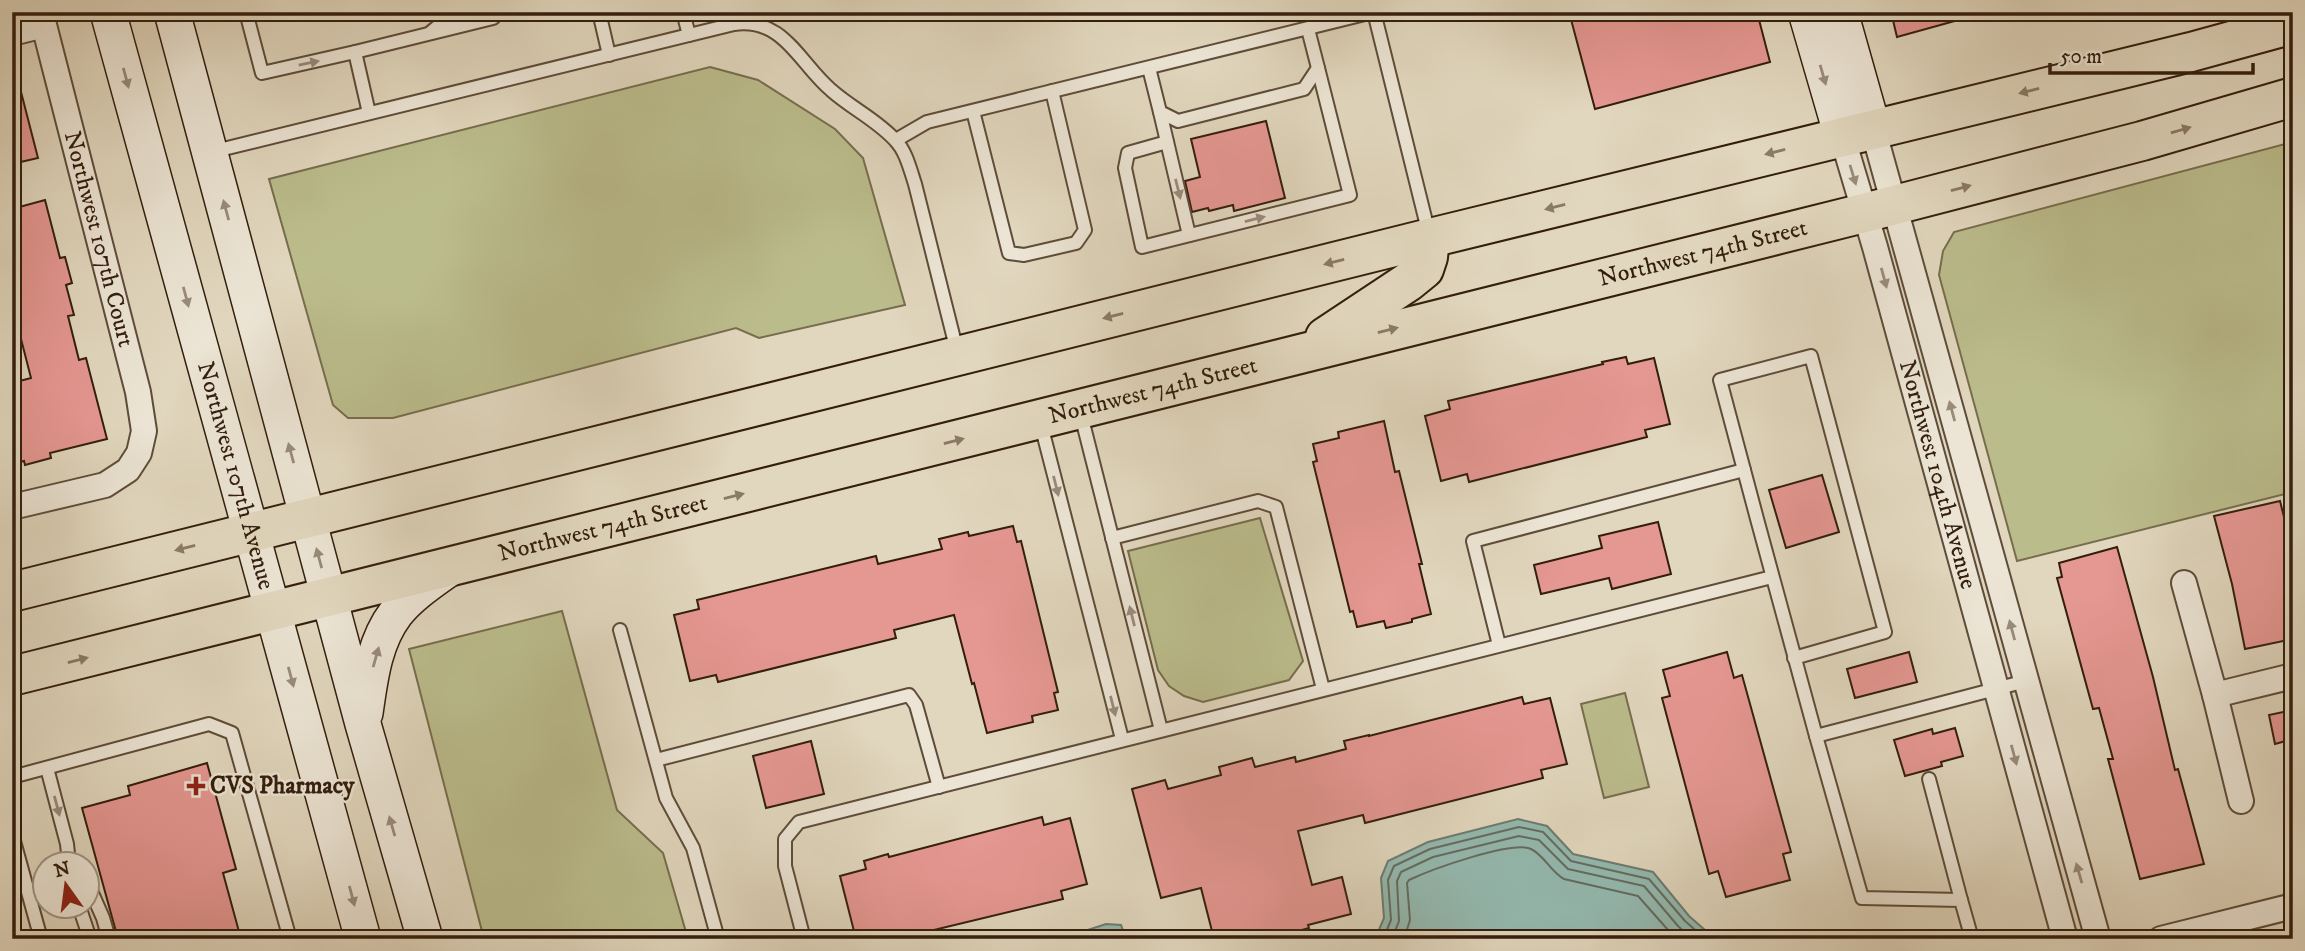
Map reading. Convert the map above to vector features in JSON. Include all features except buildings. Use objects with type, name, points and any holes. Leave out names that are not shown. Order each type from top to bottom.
[{"type":"main road","name":"Northwest 107th Avenue","points":[[107,12],[363,939]]},
{"type":"main road","points":[[172,12],[363,723],[425,939]]},
{"type":"main road","name":"Northwest 104th Avenue","points":[[1806,12],[1857,133]]},
{"type":"main road","name":"Northwest 104th Avenue","points":[[1840,12],[1857,133]]},
{"type":"main road","points":[[12,592],[1430,238],[2239,40],[2293,24]]},
{"type":"main road","name":"Northwest 74th Street","points":[[12,676],[1879,209],[2142,141],[2293,97]]},
{"type":"main road","points":[[1303,352],[1424,269],[1430,238]]},
{"type":"main road","points":[[363,723],[376,655],[383,634],[397,612],[453,565]]},
{"type":"street","name":"Northwest 107th Court","points":[[12,33],[44,25],[138,392],[144,431],[139,453],[128,470],[105,485],[12,507]]},
{"type":"street","name":"Northwest 104th Avenue","points":[[1857,133],[2026,681],[2098,939]]},
{"type":"street","name":"Northwest 104th Avenue","points":[[1879,209],[1996,689],[2065,939]]},
{"type":"street","points":[[2184,583],[2241,801]]},
{"type":"street","points":[[2215,695],[2293,676]]},
{"type":"street","points":[[2161,939],[2293,906]]},
{"type":"lane","points":[[246,12],[262,73],[428,35],[492,18],[499,12]]},
{"type":"lane","points":[[428,35],[455,12]]},
{"type":"lane","points":[[599,12],[609,55]]},
{"type":"lane","points":[[683,12],[689,35]]},
{"type":"lane","points":[[896,141],[927,122],[1373,12],[1430,238]]},
{"type":"lane","points":[[210,152],[689,35],[747,22],[758,24],[778,33],[830,90],[896,141],[907,159],[958,355]]},
{"type":"lane","points":[[1167,142],[1128,153],[1125,168],[1142,247],[1350,195],[1308,29]]},
{"type":"lane","points":[[355,52],[369,113]]},
{"type":"lane","points":[[1149,68],[1189,235]]},
{"type":"lane","points":[[1160,112],[1178,121],[1304,89],[1318,68]]},
{"type":"lane","points":[[973,111],[1009,253],[1024,255],[1076,243],[1085,230],[1052,91]]},
{"type":"lane","points":[[1794,658],[1885,632],[1811,356],[1720,380],[1794,658],[1862,898],[1961,900]]},
{"type":"lane","points":[[1079,410],[1161,730]]},
{"type":"lane","points":[[1040,419],[1122,740]]},
{"type":"lane","points":[[1499,645],[1473,541],[1744,470]]},
{"type":"lane","points":[[1112,538],[1258,501],[1276,508],[1324,689]]},
{"type":"lane","points":[[804,939],[785,866],[785,839],[799,822],[1772,577]]},
{"type":"lane","points":[[620,630],[666,798],[694,848],[718,939]]},
{"type":"lane","points":[[1816,736],[2026,681]]},
{"type":"lane","points":[[656,760],[909,695],[916,705],[939,787]]},
{"type":"lane","points":[[12,777],[209,724],[232,733],[290,939]]},
{"type":"lane","points":[[47,768],[68,850]]},
{"type":"lane","points":[[1929,779],[1972,939]]},
{"type":"lane","points":[[12,834],[16,863],[41,939]]},
{"type":"lane","points":[[67,844],[70,850]]},
{"type":"lane","points":[[102,916],[108,939]]},
{"type":"lane","points":[[84,920],[90,939]]},
{"type":"green space","points":[[710,67],[758,80],[835,129],[863,158],[905,305],[759,338],[736,328],[393,418],[348,418],[333,405],[269,179]]},
{"type":"green space","points":[[2293,142],[2293,492],[2017,561],[1939,275],[1943,251],[1954,232]]},
{"type":"green space","points":[[1260,518],[1303,661],[1289,680],[1203,702],[1184,696],[1169,686],[1158,670],[1128,551]]},
{"type":"green space","points":[[562,611],[617,810],[663,853],[688,939],[484,939],[409,649]]},
{"type":"green space","points":[[1625,693],[1649,787],[1604,798],[1581,704]]},
{"type":"water","points":[[1518,819],[1547,826],[1573,854],[1653,872],[1689,916],[1705,930],[1731,934],[1774,932],[1779,939],[1375,939],[1384,918],[1381,878],[1388,861],[1428,842]]},
{"type":"water","points":[[1106,924],[1121,925],[1126,939],[1060,939]]},
{"type":"place","name":"CVS Pharmacy","points":[[196,786]]}]
